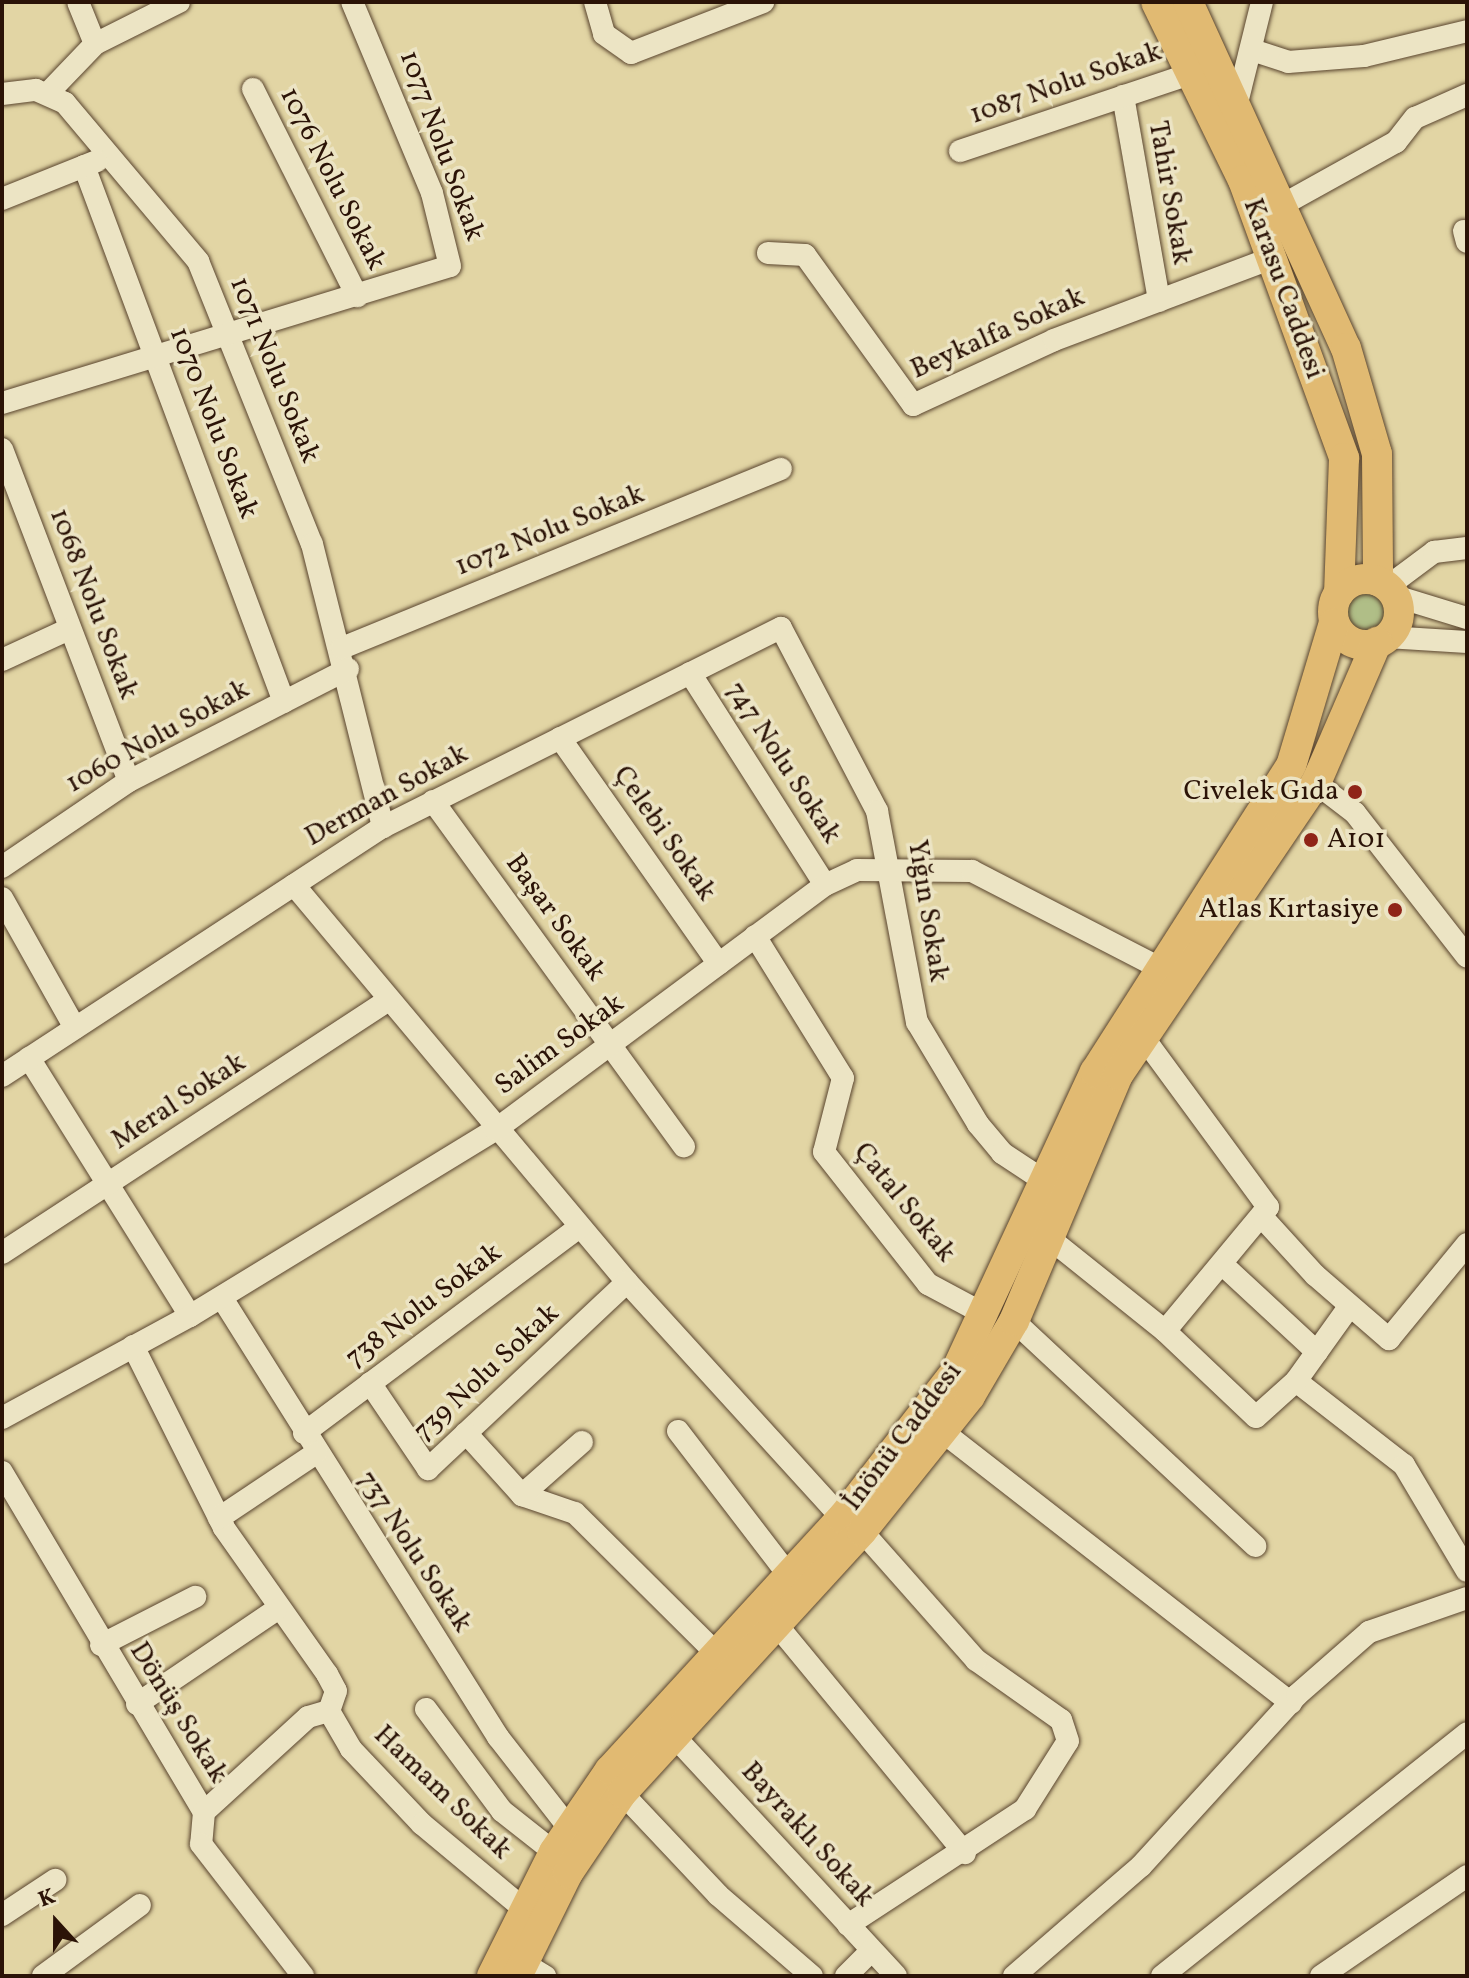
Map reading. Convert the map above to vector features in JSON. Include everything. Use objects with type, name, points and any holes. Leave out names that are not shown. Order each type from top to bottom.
[{"type":"main road","name":"Karasu Caddesi","points":[[1156,2],[1272,258],[1344,458],[1339,593]]},
{"type":"main road","name":"Karasu Caddesi","points":[[1188,2],[1284,204],[1346,348],[1377,454],[1387,588]]},
{"type":"main road","points":[[1316,783],[1382,640],[1398,617],[1387,588],[1355,580],[1339,593],[1334,623],[1357,643],[1382,640]]},
{"type":"main road","name":"İnönü Caddesi","points":[[528,1972],[568,1873],[622,1793],[776,1624],[1000,1318],[1043,1180],[1095,1072],[1291,766],[1334,623]]},
{"type":"main road","name":"İnönü Caddesi","points":[[492,1976],[562,1840],[624,1753],[790,1577],[852,1524],[943,1432],[1000,1318],[1049,1238],[1101,1112],[1143,1037],[1316,783]]},
{"type":"street","points":[[78,2],[95,44]]},
{"type":"street","points":[[2,94],[49,92],[95,44],[179,2]]},
{"type":"street","name":"1077 Nolu Sokak","points":[[352,2],[454,258],[430,277],[357,296]]},
{"type":"street","points":[[595,2],[604,34],[631,53],[763,2]]},
{"type":"street","points":[[1237,103],[1262,2]]},
{"type":"street","points":[[1252,50],[1288,62],[1349,57],[1467,31]]},
{"type":"street","name":"1087 Nolu Sokak","points":[[960,151],[1190,74]]},
{"type":"street","name":"1076 Nolu Sokak","points":[[253,89],[357,296]]},
{"type":"street","name":"1071 Nolu Sokak","points":[[49,92],[113,154],[198,261],[228,329],[312,544],[345,659],[383,827]]},
{"type":"street","points":[[1284,204],[1396,142],[1415,118],[1467,95]]},
{"type":"street","name":"Tahir Sokak","points":[[1123,96],[1159,301]]},
{"type":"street","points":[[2,199],[113,154]]},
{"type":"street","name":"1070 Nolu Sokak","points":[[84,166],[284,702]]},
{"type":"street","name":"Beykalfa Sokak","points":[[768,253],[805,255],[913,405],[1159,301],[1272,258]]},
{"type":"street","points":[[2,403],[228,329],[357,296]]},
{"type":"street","name":"1068 Nolu Sokak","points":[[2,449],[129,781]]},
{"type":"street","name":"1072 Nolu Sokak","points":[[345,659],[781,469]]},
{"type":"street","points":[[1387,588],[1434,552],[1467,548]]},
{"type":"street","points":[[1387,588],[1467,618]]},
{"type":"street","name":"Derman Sokak","points":[[2,1076],[383,827],[781,628]]},
{"type":"street","name":"Yığın Sokak","points":[[781,628],[877,811],[917,1022],[978,1124],[1002,1153],[1043,1180]]},
{"type":"street","points":[[2,660],[69,629]]},
{"type":"street","points":[[1382,640],[1467,642]]},
{"type":"street","name":"1060 Nolu Sokak","points":[[2,867],[129,781],[284,702],[345,659]]},
{"type":"street","name":"747 Nolu Sokak","points":[[690,673],[825,885]]},
{"type":"street","name":"Çelebi Sokak","points":[[560,738],[719,964]]},
{"type":"street","points":[[1316,783],[1355,813],[1467,957]]},
{"type":"street","name":"Başar Sokak","points":[[433,801],[684,1147]]},
{"type":"street","name":"Salim Sokak","points":[[2,1418],[222,1298],[495,1130],[825,885],[857,870],[889,867],[972,871],[1001,882],[1162,969]]},
{"type":"street","points":[[294,885],[495,1130],[627,1282],[976,1660],[1068,1729],[1059,1763],[1025,1809],[965,1853],[848,1925]]},
{"type":"street","points":[[2,898],[75,1028]]},
{"type":"street","name":"Çatal Sokak","points":[[755,936],[843,1078],[824,1132],[830,1162],[928,1284],[1000,1318]]},
{"type":"street","name":"Meral Sokak","points":[[2,1253],[389,1000]]},
{"type":"street","points":[[1143,1037],[1264,1193],[1262,1217],[1165,1331]]},
{"type":"street","points":[[29,1058],[190,1316]]},
{"type":"street","points":[[1262,1217],[1349,1307],[1394,1337],[1467,1244]]},
{"type":"street","name":"738 Nolu Sokak","points":[[304,1433],[579,1227]]},
{"type":"street","points":[[1049,1238],[1165,1331],[1256,1417],[1296,1381],[1349,1307]]},
{"type":"street","points":[[1223,1265],[1317,1352]]},
{"type":"street","name":"739 Nolu Sokak","points":[[370,1383],[428,1469],[627,1282]]},
{"type":"street","name":"737 Nolu Sokak","points":[[222,1298],[316,1453],[562,1840]]},
{"type":"street","points":[[1000,1318],[1255,1546]]},
{"type":"street","points":[[133,1346],[219,1518],[276,1610],[327,1674],[336,1691],[329,1711],[308,1717],[204,1812]]},
{"type":"street","points":[[1296,1381],[1404,1465],[1467,1571]]},
{"type":"street","points":[[678,1431],[790,1577]]},
{"type":"street","points":[[943,1432],[1291,1703]]},
{"type":"street","points":[[466,1433],[522,1495],[575,1513],[717,1654]]},
{"type":"street","points":[[522,1495],[582,1442]]},
{"type":"street","points":[[219,1518],[316,1453]]},
{"type":"street","name":"Dönüş Sokak","points":[[2,1472],[101,1645],[204,1812],[201,1844],[303,1976]]},
{"type":"street","points":[[101,1645],[195,1597]]},
{"type":"street","points":[[1014,1976],[1141,1866],[1291,1703],[1380,1625],[1467,1598]]},
{"type":"street","points":[[137,1704],[276,1610]]},
{"type":"street","points":[[776,1624],[878,1757],[965,1853]]},
{"type":"street","points":[[426,1709],[502,1811],[562,1840]]},
{"type":"street","name":"Hamam Sokak","points":[[329,1711],[351,1749],[422,1824],[524,1909]]},
{"type":"street","points":[[1162,1976],[1467,1733]]},
{"type":"street","name":"Bayraklı Sokak","points":[[673,1735],[870,1952],[896,1976]]},
{"type":"street","points":[[622,1793],[718,1895],[812,1976]]},
{"type":"street","points":[[1321,1976],[1467,1876]]},
{"type":"street","points":[[2,1915],[55,1880]]},
{"type":"street","points":[[43,1976],[140,1905]]},
{"type":"street","points":[[846,1976],[870,1952]]},
{"type":"green space","points":[[1367,592],[1381,598],[1387,612],[1381,626],[1367,632],[1353,626],[1347,612],[1353,598]]},
{"type":"place","name":"Civelek Gıda","points":[[1355,792]]},
{"type":"place","name":"A101","points":[[1311,840]]},
{"type":"place","name":"Atlas Kırtasiye","points":[[1395,910]]}]
